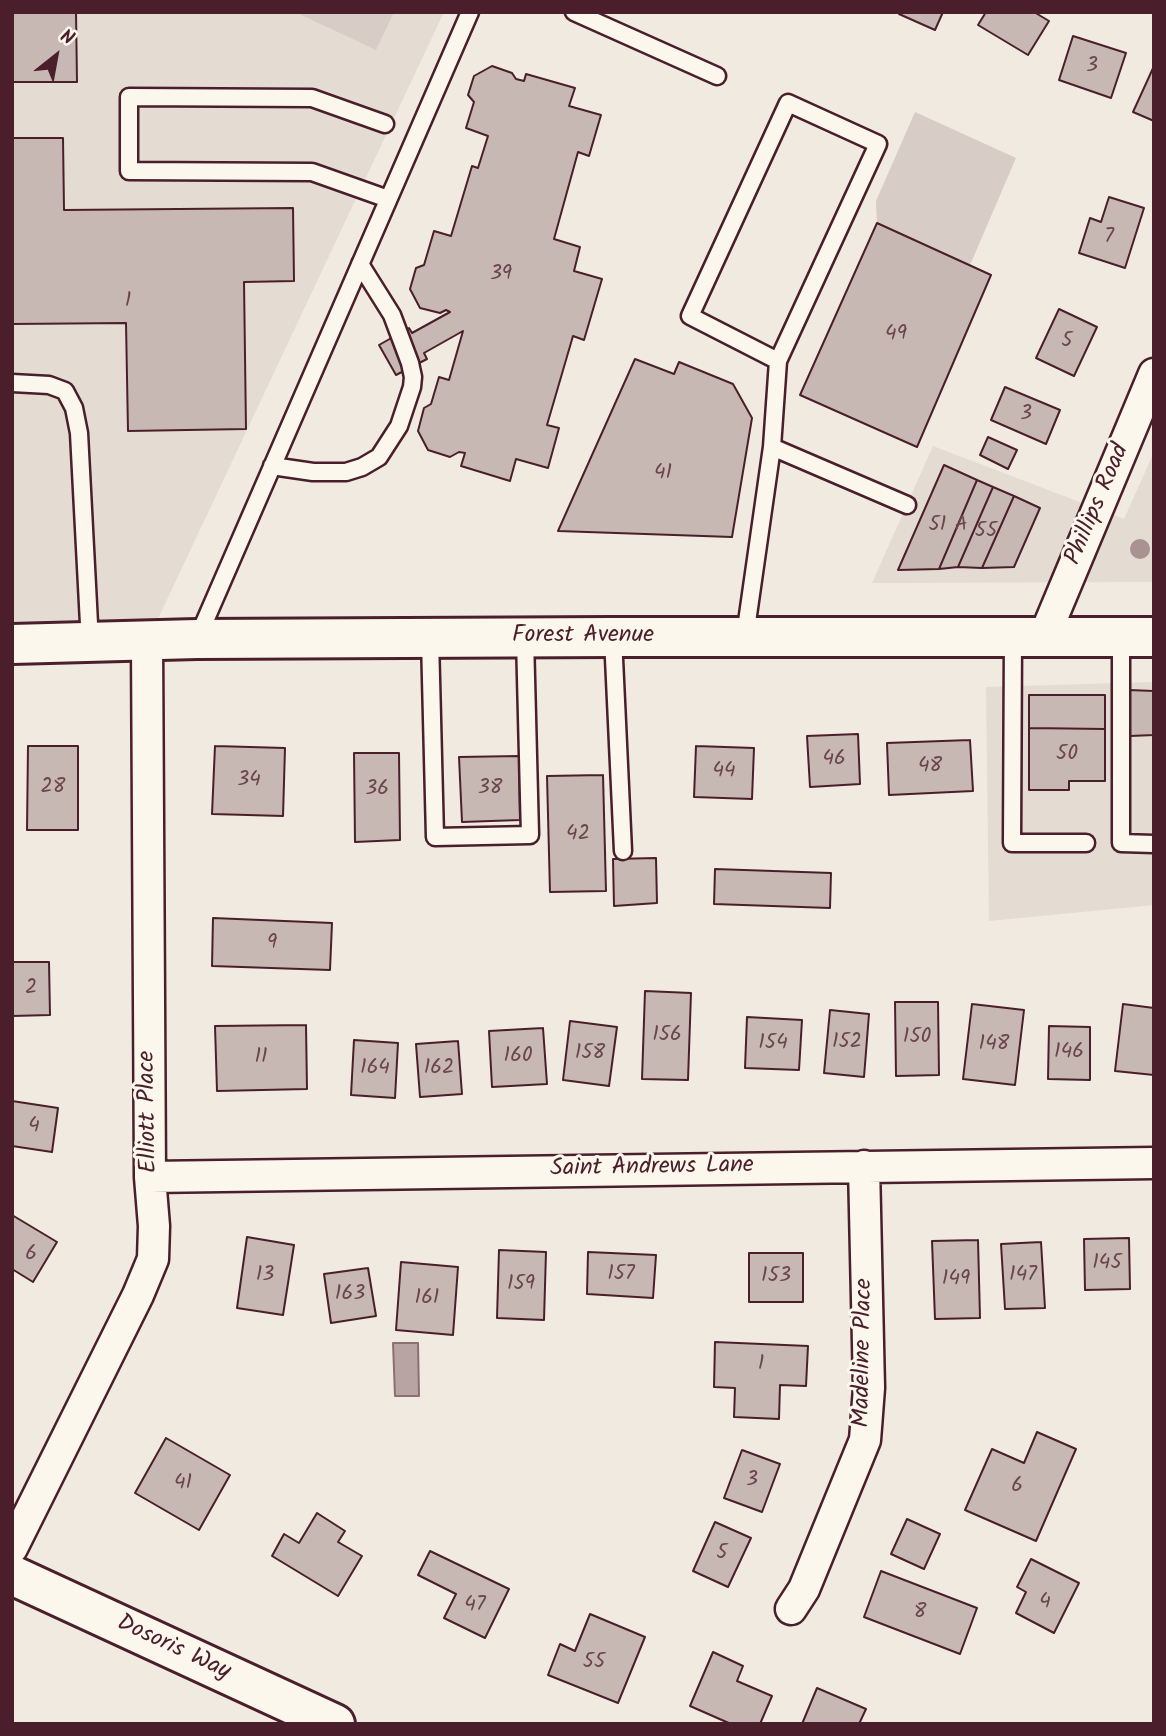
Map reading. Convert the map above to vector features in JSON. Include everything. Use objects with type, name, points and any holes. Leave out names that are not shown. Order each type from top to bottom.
[{"type":"main road","name":"Forest Avenue","points":[[12,644],[197,639],[1137,637]]},
{"type":"main road","name":"Dosoris Way","points":[[12,1575],[335,1724]]},
{"type":"street","name":"Phillips Road","points":[[1028,637],[1152,382]]},
{"type":"street","name":"Elliott Place","points":[[12,1548],[153,1259],[154,1226],[150,1177],[147,642]]},
{"type":"street","name":"Saint Andrews Lane","points":[[150,1177],[1154,1163]]},
{"type":"street","name":"Madeline Place","points":[[791,1609],[803,1589],[864,1440],[869,1388],[864,1166]]},
{"type":"lane","points":[[197,639],[470,12]]},
{"type":"lane","points":[[574,12],[717,76]]},
{"type":"lane","points":[[385,124],[312,98],[129,97],[129,171],[312,172],[388,199]]},
{"type":"lane","points":[[745,636],[772,447],[778,360],[878,144],[788,103],[690,316],[778,360]]},
{"type":"lane","points":[[272,466],[313,472],[346,472],[362,467],[379,457],[399,426],[412,387],[410,363],[392,315],[360,264]]},
{"type":"lane","points":[[12,383],[49,385],[65,391],[74,408],[79,433],[90,643]]},
{"type":"lane","points":[[772,447],[907,505]]},
{"type":"lane","points":[[613,637],[623,851]]},
{"type":"lane","points":[[1028,637],[1012,843],[1086,843]]},
{"type":"lane","points":[[1137,637],[1121,843],[1154,844]]},
{"type":"lane","points":[[430,639],[435,837],[530,835],[525,638]]},
{"type":"shaded area","points":[[12,12],[444,12],[147,642],[12,644]]},
{"type":"shaded area","points":[[295,12],[394,12],[376,50]]},
{"type":"shaded area","points":[[915,112],[1016,158],[970,265],[877,223],[876,201]]},
{"type":"shaded area","points":[[933,446],[1124,519],[1154,452],[1154,582],[872,583]]},
{"type":"shaded area","points":[[1154,682],[1154,905],[989,921],[986,687]]},
{"type":"shaded area","points":[[393,1343],[418,1343],[419,1396],[395,1396]]},
{"type":"building","points":[[12,12],[76,12],[77,82],[12,82]]},
{"type":"building","points":[[943,12],[935,30],[899,14]]},
{"type":"building","points":[[986,12],[1034,12],[1049,21],[1028,55],[978,25]]},
{"type":"building","points":[[1073,36],[1126,53],[1111,98],[1059,80]]},
{"type":"building","points":[[492,66],[512,73],[516,79],[524,81],[526,74],[575,88],[569,106],[601,115],[589,156],[578,152],[554,239],[580,247],[574,271],[602,279],[584,340],[573,336],[547,425],[559,428],[548,468],[516,459],[510,481],[461,466],[465,453],[459,452],[450,457],[428,450],[418,431],[424,408],[431,404],[439,377],[449,380],[463,331],[424,353],[427,359],[396,375],[379,345],[409,328],[412,333],[450,312],[446,310],[440,313],[420,308],[410,289],[416,268],[424,265],[434,231],[451,236],[472,166],[478,168],[488,136],[466,128],[474,102],[468,95],[474,76]]},
{"type":"building","points":[[1154,66],[1154,121],[1133,112]]},
{"type":"building","points":[[12,138],[63,138],[64,210],[293,208],[294,281],[244,282],[246,429],[128,431],[126,323],[12,324]]},
{"type":"building","points":[[1109,197],[1144,208],[1125,268],[1079,253],[1090,218],[1101,222]]},
{"type":"building","points":[[877,223],[991,275],[917,447],[800,395]]},
{"type":"building","points":[[1059,309],[1097,327],[1074,376],[1036,358]]},
{"type":"building","points":[[635,359],[674,374],[679,362],[733,384],[752,418],[732,537],[558,531]]},
{"type":"building","points":[[1005,387],[1060,410],[1046,444],[991,420]]},
{"type":"building","points":[[988,437],[1017,450],[1008,469],[980,455]]},
{"type":"building","points":[[944,465],[977,480],[939,569],[898,570]]},
{"type":"building","points":[[977,480],[993,487],[958,567],[939,569]]},
{"type":"building","points":[[993,487],[1014,496],[982,568],[958,567]]},
{"type":"building","points":[[1014,496],[1040,508],[1014,567],[982,568]]},
{"type":"building","points":[[1129,690],[1154,691],[1154,735],[1130,736]]},
{"type":"building","points":[[1029,695],[1105,695],[1105,729],[1029,728]]},
{"type":"building","points":[[1029,728],[1105,729],[1105,781],[1069,781],[1069,790],[1029,790]]},
{"type":"building","points":[[858,734],[860,784],[810,787],[807,736]]},
{"type":"building","points":[[970,740],[973,791],[889,795],[887,743]]},
{"type":"building","points":[[28,746],[78,746],[78,830],[27,830]]},
{"type":"building","points":[[215,746],[285,748],[283,816],[212,814]]},
{"type":"building","points":[[696,746],[754,748],[752,799],[694,797]]},
{"type":"building","points":[[354,753],[399,753],[400,840],[355,842]]},
{"type":"building","points":[[519,756],[520,820],[462,822],[459,757]]},
{"type":"building","points":[[603,775],[606,891],[550,892],[547,776]]},
{"type":"building","points":[[656,858],[657,903],[614,906],[613,859]]},
{"type":"building","points":[[715,869],[831,873],[830,908],[714,904]]},
{"type":"building","points":[[213,918],[332,923],[330,970],[212,966]]},
{"type":"building","points":[[12,962],[49,962],[50,1015],[12,1016]]},
{"type":"building","points":[[645,991],[691,993],[688,1080],[642,1079]]},
{"type":"building","points":[[895,1002],[938,1002],[939,1075],[896,1076]]},
{"type":"building","points":[[972,1004],[1024,1010],[1015,1085],[963,1079]]},
{"type":"building","points":[[1123,1004],[1154,1008],[1154,1075],[1115,1071]]},
{"type":"building","points":[[830,1010],[869,1014],[864,1077],[824,1073]]},
{"type":"building","points":[[747,1017],[802,1020],[799,1070],[745,1068]]},
{"type":"building","points":[[570,1021],[617,1027],[609,1086],[563,1080]]},
{"type":"building","points":[[306,1025],[307,1089],[217,1091],[215,1026]]},
{"type":"building","points":[[1049,1026],[1090,1027],[1090,1080],[1048,1079]]},
{"type":"building","points":[[543,1028],[547,1084],[492,1087],[489,1031]]},
{"type":"building","points":[[354,1040],[398,1043],[395,1098],[351,1095]]},
{"type":"building","points":[[458,1041],[462,1094],[420,1097],[416,1044]]},
{"type":"building","points":[[12,1101],[58,1108],[52,1152],[12,1146]]},
{"type":"building","points":[[12,1215],[57,1242],[33,1282],[12,1269]]},
{"type":"building","points":[[247,1237],[294,1245],[283,1315],[237,1308]]},
{"type":"building","points":[[1129,1238],[1130,1289],[1085,1290],[1084,1239]]},
{"type":"building","points":[[978,1240],[980,1318],[935,1319],[932,1241]]},
{"type":"building","points":[[1041,1242],[1045,1308],[1005,1309],[1001,1244]]},
{"type":"building","points":[[499,1250],[546,1252],[544,1320],[497,1318]]},
{"type":"building","points":[[588,1252],[656,1255],[653,1298],[587,1294]]},
{"type":"building","points":[[749,1253],[803,1253],[803,1302],[749,1302]]},
{"type":"building","points":[[401,1262],[458,1267],[453,1335],[396,1330]]},
{"type":"building","points":[[368,1268],[376,1316],[331,1323],[324,1274]]},
{"type":"building","points":[[715,1342],[808,1346],[806,1386],[780,1385],[779,1419],[734,1417],[735,1388],[714,1387]]},
{"type":"building","points":[[1037,1432],[1076,1449],[1036,1541],[965,1510],[992,1449],[1024,1463]]},
{"type":"building","points":[[166,1438],[230,1475],[199,1530],[135,1493]]},
{"type":"building","points":[[742,1450],[780,1464],[762,1512],[724,1498]]},
{"type":"building","points":[[317,1513],[345,1531],[338,1542],[362,1556],[338,1596],[272,1556],[284,1534],[299,1543]]},
{"type":"building","points":[[907,1519],[940,1534],[924,1569],[891,1554]]},
{"type":"building","points":[[715,1522],[751,1538],[728,1587],[693,1571]]},
{"type":"building","points":[[430,1551],[509,1589],[485,1638],[444,1618],[456,1594],[418,1575]]},
{"type":"building","points":[[1031,1559],[1079,1583],[1054,1633],[1016,1613],[1026,1592],[1017,1587]]},
{"type":"building","points":[[881,1571],[977,1608],[960,1654],[864,1617]]},
{"type":"building","points":[[590,1614],[645,1637],[618,1703],[548,1675],[560,1644],[575,1651]]},
{"type":"building","points":[[713,1652],[743,1666],[737,1681],[772,1696],[760,1724],[731,1724],[690,1706]]},
{"type":"building","points":[[817,1688],[866,1709],[859,1724],[802,1724]]}]
